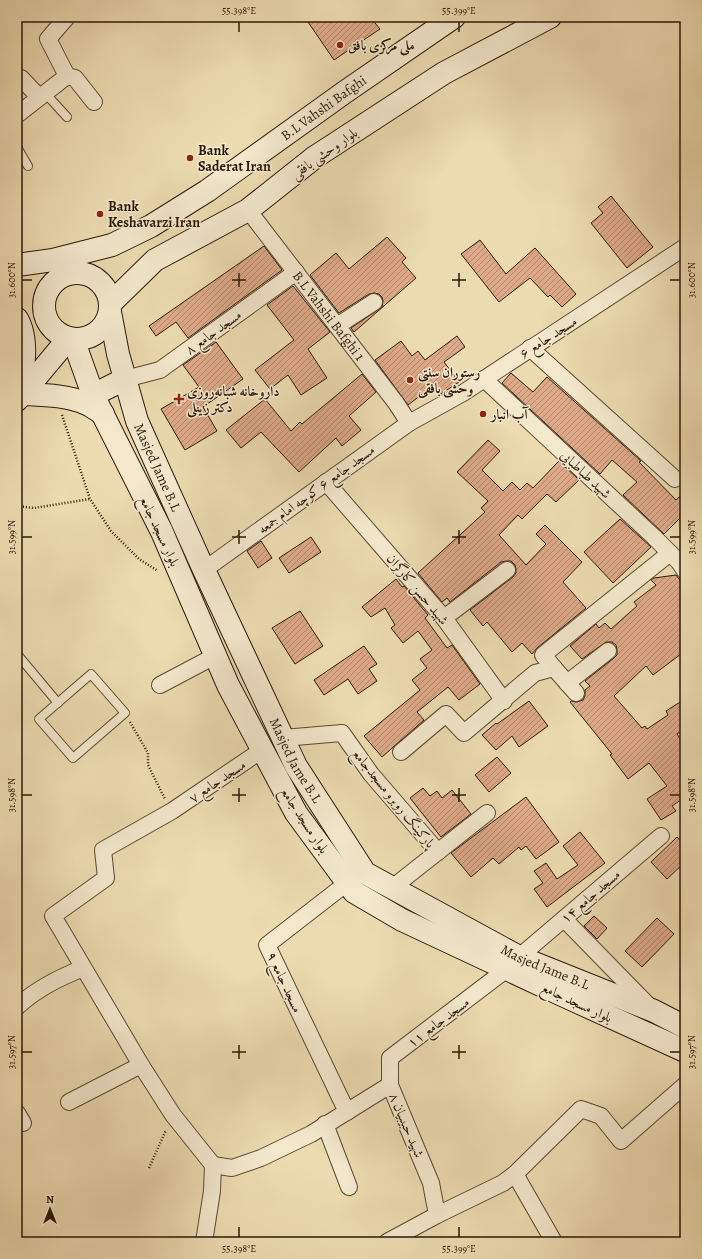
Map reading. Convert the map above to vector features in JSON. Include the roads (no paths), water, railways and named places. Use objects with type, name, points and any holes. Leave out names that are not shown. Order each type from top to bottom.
[{"type":"main road","name":"B.L Vahshi Bafghi","points":[[17,265],[53,260],[112,245],[152,226],[207,191],[454,17]]},
{"type":"main road","name":"بلوار وحشی بافقی","points":[[110,308],[155,260],[248,210],[315,157],[444,73],[550,17]]},
{"type":"main road","points":[[69,274],[82,273],[93,277],[102,284],[108,293],[110,308],[106,321],[96,332],[83,338],[71,338],[59,334],[51,326],[46,317],[44,307],[45,296],[57,279],[69,274],[112,245]]},
{"type":"main road","name":"B.L Vahshi Bafghi","points":[[17,265],[69,274]]},
{"type":"main road","name":"Masjed Jame B.L","points":[[110,308],[118,354],[137,421],[204,570],[296,766],[365,873],[392,888],[513,963],[654,1011],[685,1027]]},
{"type":"main road","points":[[17,319],[20,325],[24,347],[19,395]]},
{"type":"main road","points":[[19,395],[71,338]]},
{"type":"main road","name":"بلوار مسجد جامع","points":[[71,338],[98,405],[162,532],[228,685],[296,813],[354,892],[402,920],[513,963],[685,1051]]},
{"type":"main road","points":[[19,395],[55,396],[86,404],[98,405],[125,379]]},
{"type":"street","points":[[67,17],[48,39],[67,76],[75,78],[94,102]]},
{"type":"street","points":[[17,115],[67,76]]},
{"type":"street","points":[[21,78],[42,95]]},
{"type":"street","name":"B.L Vahshi Bafghi 1","points":[[248,210],[396,403],[409,423]]},
{"type":"street","name":"مسجد جامع ۶","points":[[409,423],[463,393],[685,247]]},
{"type":"street","name":"مسجد جامع ۸","points":[[125,379],[160,370],[296,272]]},
{"type":"street","points":[[337,326],[374,302]]},
{"type":"street","points":[[530,348],[675,479]]},
{"type":"street","name":"شهید طباطبایی","points":[[484,379],[670,553],[685,571]]},
{"type":"street","name":"مسجد جامع ۶ کوچه امام جمعه","points":[[204,570],[409,423]]},
{"type":"street","name":"شهید حسن کارگران","points":[[326,482],[444,618],[504,701]]},
{"type":"street","points":[[608,650],[571,688],[543,655],[670,553]]},
{"type":"street","points":[[444,618],[507,570]]},
{"type":"street","points":[[160,684],[215,656]]},
{"type":"street","points":[[401,752],[446,714],[464,733],[504,701],[535,673],[554,668]]},
{"type":"street","name":"پارکینگ روبرو مسجدجامع","points":[[283,738],[342,733],[371,774],[438,852]]},
{"type":"street","name":"مسجد جامع ۷","points":[[83,968],[53,916],[106,878],[103,850],[172,812],[262,750]]},
{"type":"street","points":[[392,888],[487,813]]},
{"type":"street","name":"مسجد جامع ۱۴","points":[[513,963],[661,836]]},
{"type":"street","name":"مسجد جامع ۹","points":[[347,883],[267,945],[347,1112]]},
{"type":"street","points":[[564,919],[654,1011]]},
{"type":"street","name":"مسجد جامع ۱۱","points":[[390,1085],[390,1058],[513,963]]},
{"type":"street","points":[[17,1007],[25,999],[56,979],[83,968],[173,1115],[213,1165],[212,1191],[204,1242]]},
{"type":"street","points":[[69,1102],[141,1065]]},
{"type":"street","name":"شهید حبیبیان ۸","points":[[213,1165],[232,1168],[261,1158],[311,1134],[390,1085],[431,1183],[437,1214]]},
{"type":"street","points":[[387,1242],[437,1214],[503,1183],[581,1110],[600,1116],[621,1141],[685,1085]]},
{"type":"street","points":[[325,1124],[349,1187]]},
{"type":"street","points":[[514,1174],[554,1242]]},
{"type":"lane","points":[[42,95],[67,117]]},
{"type":"lane","points":[[17,147],[28,166]]},
{"type":"lane","points":[[17,654],[58,703]]},
{"type":"lane","points":[[91,674],[125,713],[73,758],[39,719],[58,703],[91,674]]},
{"type":"place","name":"ملی مرکزی بافق","points":[[340,45]]},
{"type":"place","name":"Bank Saderat Iran","points":[[190,158]]},
{"type":"place","name":"Bank Keshavarzi Iran","points":[[100,214]]},
{"type":"place","name":"رستوران سنتی وحشی بافقی","points":[[410,380]]},
{"type":"place","name":"داروخانه شبانه‌روزی دکتر زینلی","points":[[179,399]]},
{"type":"place","name":"آب انبار","points":[[483,414]]}]
